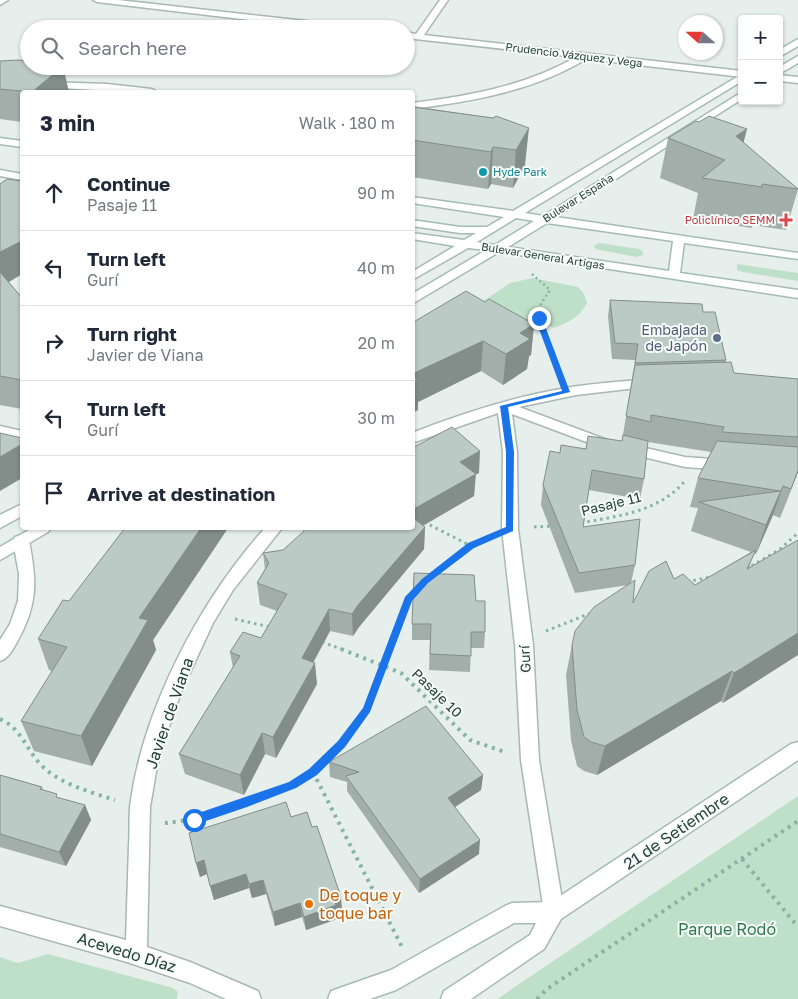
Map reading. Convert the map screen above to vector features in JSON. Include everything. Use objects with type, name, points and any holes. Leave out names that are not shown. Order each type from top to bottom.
[{"type":"street","points":[[0,3],[4,0]]},
{"type":"street","points":[[97,0],[272,20]]},
{"type":"street","points":[[420,36],[444,0]]},
{"type":"street","name":"Prudencio Vázquez y Vega","points":[[415,36],[738,75]]},
{"type":"street","points":[[783,51],[798,42]]},
{"type":"street","points":[[415,106],[458,99],[524,84],[568,66],[583,56]]},
{"type":"street","points":[[783,68],[798,59]]},
{"type":"street","name":"Bulevar España","points":[[415,275],[738,77]]},
{"type":"street","points":[[783,78],[798,80]]},
{"type":"street","points":[[39,85],[107,87],[134,90]]},
{"type":"street","name":"Bulevar España","points":[[415,298],[544,220],[738,97]]},
{"type":"street","points":[[0,141],[20,144]]},
{"type":"street","points":[[0,173],[20,177]]},
{"type":"street","points":[[415,200],[798,256]]},
{"type":"street","points":[[415,223],[472,232],[522,226],[544,220]]},
{"type":"street","name":"Bulevar General Artigas","points":[[415,236],[798,294]]},
{"type":"street","points":[[674,275],[679,239]]},
{"type":"street","points":[[415,437],[504,406],[566,392],[664,382]]},
{"type":"street","points":[[504,406],[595,442],[697,463],[745,467]]},
{"type":"street","name":"Gurí","points":[[504,406],[510,452],[510,529],[524,644],[530,760],[554,912]]},
{"type":"street","points":[[0,431],[20,436]]},
{"type":"street","points":[[0,522],[20,510]]},
{"type":"street","points":[[0,554],[40,530]]},
{"type":"street","name":"Javier de Viana","points":[[136,953],[141,802],[153,746],[190,651],[233,576],[259,542],[272,530]]},
{"type":"street","points":[[0,654],[16,632],[27,604],[27,580],[21,541]]},
{"type":"street","name":"21 de Setiembre","points":[[452,999],[537,942],[554,912],[798,750]]},
{"type":"street","points":[[339,999],[396,979],[512,913],[554,912]]},
{"type":"street","name":"Acevedo Díaz","points":[[0,916],[136,953],[211,980],[250,999]]},
{"type":"path","points":[[496,249],[542,281],[550,290],[539,307],[539,318],[566,392]]},
{"type":"path","name":"Pasaje 11","points":[[574,525],[628,514],[662,502],[680,488],[697,463]]},
{"type":"path","points":[[420,520],[471,546]]},
{"type":"path","points":[[425,581],[471,546],[510,529],[556,526]]},
{"type":"path","points":[[741,570],[750,568],[779,550],[798,533]]},
{"type":"path","points":[[686,582],[713,576]]},
{"type":"path","points":[[140,825],[194,820],[247,803],[292,785],[313,772],[342,744],[367,710],[408,599],[419,587]]},
{"type":"path","points":[[524,644],[552,627],[596,611]]},
{"type":"path","points":[[210,615],[277,629]]},
{"type":"path","name":"Pasaje 10","points":[[314,639],[384,665],[401,674],[470,740],[530,760]]},
{"type":"path","points":[[0,719],[6,721],[18,732],[35,759],[58,778],[115,800],[141,802]]},
{"type":"path","points":[[313,772],[413,969]]},
{"type":"path","points":[[537,999],[547,989],[798,821]]},
{"type":"path","points":[[742,859],[798,927]]},
{"type":"green space","points":[[600,243],[639,249],[643,252],[643,255],[637,257],[595,249],[594,245]]},
{"type":"green space","points":[[737,264],[798,273],[798,281],[743,272],[737,270]]},
{"type":"green space","points":[[533,278],[578,287],[584,294],[587,303],[574,318],[554,328],[473,308],[510,283]]},
{"type":"green space","name":"Parque Rodó","points":[[798,796],[798,999],[497,999]]},
{"type":"green space","points":[[48,954],[173,988],[178,992],[177,999],[0,999],[0,957],[18,963]]},
{"type":"building","points":[[20,60],[20,75],[52,75],[34,90],[0,89],[0,61]]},
{"type":"building","points":[[415,107],[493,118],[496,116],[529,128],[516,150],[493,147],[491,152],[415,140]]},
{"type":"building","points":[[709,116],[747,129],[736,136],[798,189],[762,184],[762,187],[702,178],[725,160],[668,138],[696,121],[699,122]]},
{"type":"building","points":[[7,179],[20,181],[20,242],[0,252],[0,184]]},
{"type":"building","points":[[0,272],[20,296],[20,380],[0,376]]},
{"type":"building","points":[[466,291],[485,302],[489,299],[534,324],[520,333],[530,339],[506,354],[483,341],[415,373],[415,321]]},
{"type":"building","points":[[610,300],[702,304],[703,312],[715,312],[726,360],[635,363],[638,344],[615,343]]},
{"type":"building","points":[[731,362],[734,373],[798,379],[798,437],[722,432],[724,427],[651,415],[651,422],[626,416],[635,365]]},
{"type":"building","points":[[452,427],[480,451],[460,462],[476,474],[415,508],[415,446]]},
{"type":"building","points":[[0,433],[20,438],[20,445],[0,457]]},
{"type":"building","points":[[623,435],[648,441],[644,479],[592,470],[583,527],[640,519],[635,565],[579,573],[543,485],[550,451],[560,453],[561,445],[586,449],[588,436],[622,441]]},
{"type":"building","points":[[717,441],[798,447],[798,470],[791,489],[783,486],[766,525],[699,502],[780,491],[698,478]]},
{"type":"building","points":[[415,519],[425,527],[352,614],[329,609],[302,658],[315,663],[273,737],[262,733],[240,775],[179,754],[240,656],[230,652],[243,632],[261,638],[287,594],[257,583],[269,563],[263,553],[283,550],[304,531],[415,530]]},
{"type":"building","points":[[123,530],[200,530],[139,618],[148,620],[81,736],[21,721],[67,647],[38,639],[63,600],[69,601]]},
{"type":"building","points":[[798,540],[798,633],[734,673],[732,671],[605,746],[591,742],[584,737],[577,710],[572,645],[575,631],[594,607],[635,580],[633,603],[649,571],[666,561],[674,579],[683,574],[695,585],[756,550],[747,569]]},
{"type":"building","points":[[414,573],[474,575],[476,601],[485,601],[485,632],[471,632],[471,656],[430,654],[431,624],[412,624]]},
{"type":"building","points":[[426,706],[483,775],[448,798],[480,840],[420,879],[346,776],[359,772],[329,762]]},
{"type":"building","points":[[0,775],[42,787],[40,789],[57,794],[56,797],[85,805],[59,852],[0,834]]},
{"type":"building","points":[[286,802],[291,817],[307,812],[312,827],[317,826],[341,897],[334,899],[336,905],[304,917],[300,903],[273,912],[263,880],[249,884],[246,874],[210,886],[204,860],[196,863],[189,833]]},
{"type":"place","name":"Hyde Park","points":[[483,172]]},
{"type":"place","name":"Policlínico SEMM","points":[[786,220]]},
{"type":"place","name":"Embajada de Japón","points":[[717,338]]},
{"type":"place","name":"De toque y toque bar","points":[[309,904]]},
{"type":"route","points":[[194,820],[247,803],[292,785],[313,772],[342,744],[367,710],[408,599],[425,581],[471,546],[510,529],[510,452],[504,406],[566,392],[554,364],[539,318]]}]
